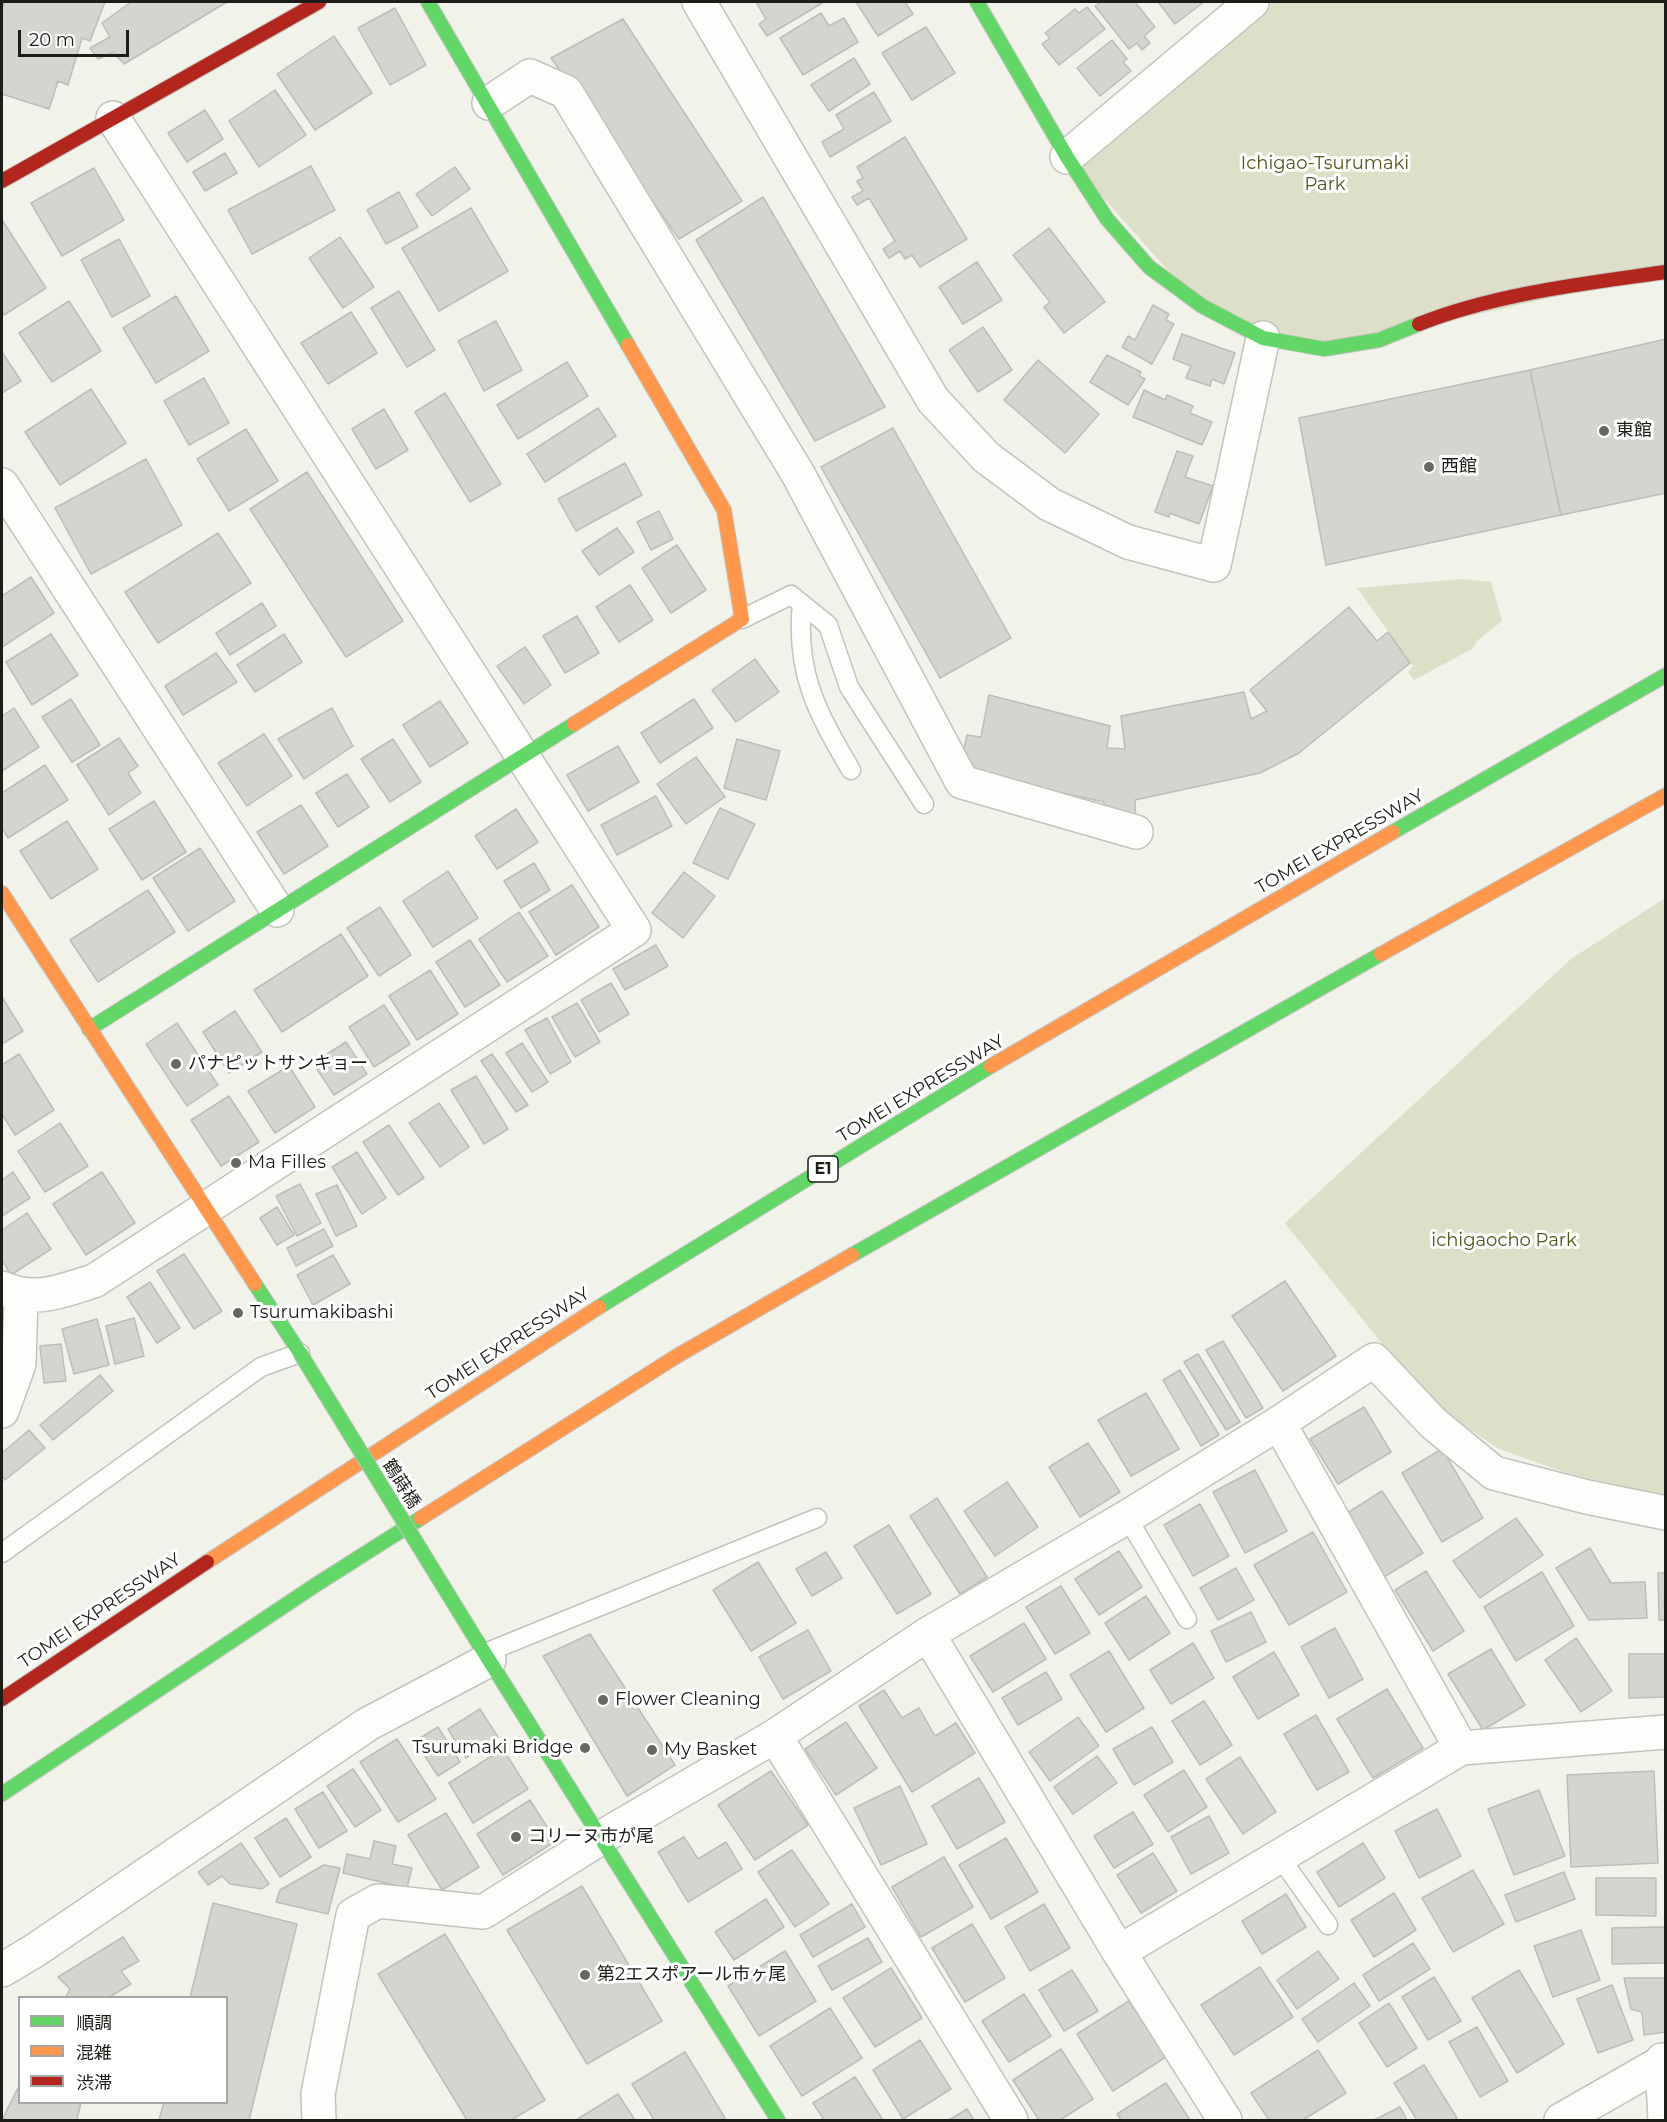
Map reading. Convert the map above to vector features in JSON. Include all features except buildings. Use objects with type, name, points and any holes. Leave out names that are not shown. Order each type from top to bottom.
[{"type":"main road","points":[[2,181],[318,2]]},
{"type":"main road","points":[[89,1029],[742,619],[724,510],[489,103],[428,2]]},
{"type":"main road","points":[[977,2],[1067,157],[1107,219],[1149,267],[1202,306],[1263,339],[1324,349],[1379,340],[1445,315],[1526,292],[1665,272]]},
{"type":"main road","name":"TOMEI EXPRESSWAY","points":[[2,1698],[282,1511],[754,1210],[1114,993],[1665,675]]},
{"type":"main road","points":[[2,1794],[314,1586],[677,1356],[1149,1084],[1665,795]]},
{"type":"main road","name":"鶴蒔橋","points":[[2,893],[300,1353],[472,1633],[778,2121]]},
{"type":"street","points":[[699,2],[933,400],[986,457],[1049,504],[1128,542],[1214,565],[1263,339]]},
{"type":"street","points":[[1067,157],[1252,2]]},
{"type":"street","points":[[489,103],[530,76],[566,92],[798,474],[962,782],[1136,832]]},
{"type":"street","points":[[2,1411],[19,1364],[11,1292],[47,1295],[94,1281],[207,1211],[634,930],[113,118]]},
{"type":"street","points":[[2,485],[278,910]]},
{"type":"street","points":[[319,2121],[318,2094],[353,1915],[378,1901],[483,1912],[602,1837],[775,1736],[928,1634],[1126,1517],[1279,1423],[1374,1360],[1433,1423],[1494,1473],[1587,1497],[1665,1513]]},
{"type":"street","points":[[1279,1423],[1461,1748]]},
{"type":"street","points":[[928,1634],[1119,1952],[1225,2121]]},
{"type":"street","points":[[2,1970],[34,1951],[368,1724],[487,1657]]},
{"type":"street","points":[[1119,1952],[1461,1748],[1665,1732]]},
{"type":"street","points":[[775,1736],[1011,2121]]},
{"type":"street","points":[[1561,2121],[1664,2060],[1665,2121]]},
{"type":"lane","points":[[742,619],[791,595],[828,625],[849,687],[924,804]]},
{"type":"lane","points":[[802,604],[800,631],[805,675],[823,721],[851,770]]},
{"type":"lane","points":[[2,1553],[261,1367],[300,1353]]},
{"type":"lane","points":[[1126,1517],[1187,1619]]},
{"type":"lane","points":[[487,1657],[817,1518]]},
{"type":"lane","points":[[1279,1857],[1328,1925]]},
{"type":"green space","name":"Ichigao-Tsurumaki Park","points":[[1252,2],[1665,2],[1665,272],[1324,349],[1205,312],[1067,157]]},
{"type":"green space","points":[[1461,579],[1491,582],[1502,621],[1478,640],[1472,649],[1414,680],[1408,672],[1413,666],[1357,588]]},
{"type":"green space","name":"ichigaocho Park","points":[[1665,898],[1665,1494],[1643,1492],[1564,1472],[1499,1449],[1429,1402],[1285,1223],[1571,959]]},
{"type":"traffic: fast","points":[[428,2],[628,345]]},
{"type":"traffic: fast","points":[[977,2],[1067,157],[1107,219],[1149,267],[1202,306],[1263,338],[1324,349],[1379,340],[1419,324]]},
{"type":"traffic: fast","points":[[1393,832],[1666,675]]},
{"type":"traffic: fast","points":[[89,1029],[574,724]]},
{"type":"traffic: fast","points":[[852,1255],[1381,954]]},
{"type":"traffic: fast","points":[[599,1307],[991,1066]]},
{"type":"traffic: fast","points":[[255,1284],[300,1353]]},
{"type":"traffic: fast","points":[[300,1353],[472,1633]]},
{"type":"traffic: fast","points":[[2,1794],[314,1586],[421,1518]]},
{"type":"traffic: fast","points":[[472,1633],[778,2120]]},
{"type":"traffic: slow","points":[[574,724],[742,619],[724,510],[628,345]]},
{"type":"traffic: slow","points":[[1381,954],[1666,795]]},
{"type":"traffic: slow","points":[[991,1066],[1393,832]]},
{"type":"traffic: slow","points":[[2,893],[255,1284]]},
{"type":"traffic: slow","points":[[421,1518],[677,1356],[852,1255]]},
{"type":"traffic: slow","points":[[207,1562],[599,1307]]},
{"type":"traffic: jam","points":[[2,181],[319,2]]},
{"type":"traffic: jam","points":[[1419,324],[1479,304],[1510,297],[1666,272]]},
{"type":"traffic: jam","points":[[2,1699],[207,1562]]},
{"type":"place","name":"東館","points":[[1604,431]]},
{"type":"place","name":"西館","points":[[1429,467]]},
{"type":"place","name":"パナピットサンキョー","points":[[176,1064]]},
{"type":"place","name":"Ma Filles","points":[[236,1163]]},
{"type":"place","name":"Tsurumakibashi","points":[[238,1313]]},
{"type":"place","name":"Flower Cleaning","points":[[603,1700]]},
{"type":"place","name":"Tsurumaki Bridge","points":[[585,1748]]},
{"type":"place","name":"My Basket","points":[[652,1750]]},
{"type":"place","name":"コリーヌ市が尾","points":[[516,1837]]},
{"type":"place","name":"第2エスポアール市ヶ尾","points":[[585,1975]]}]
